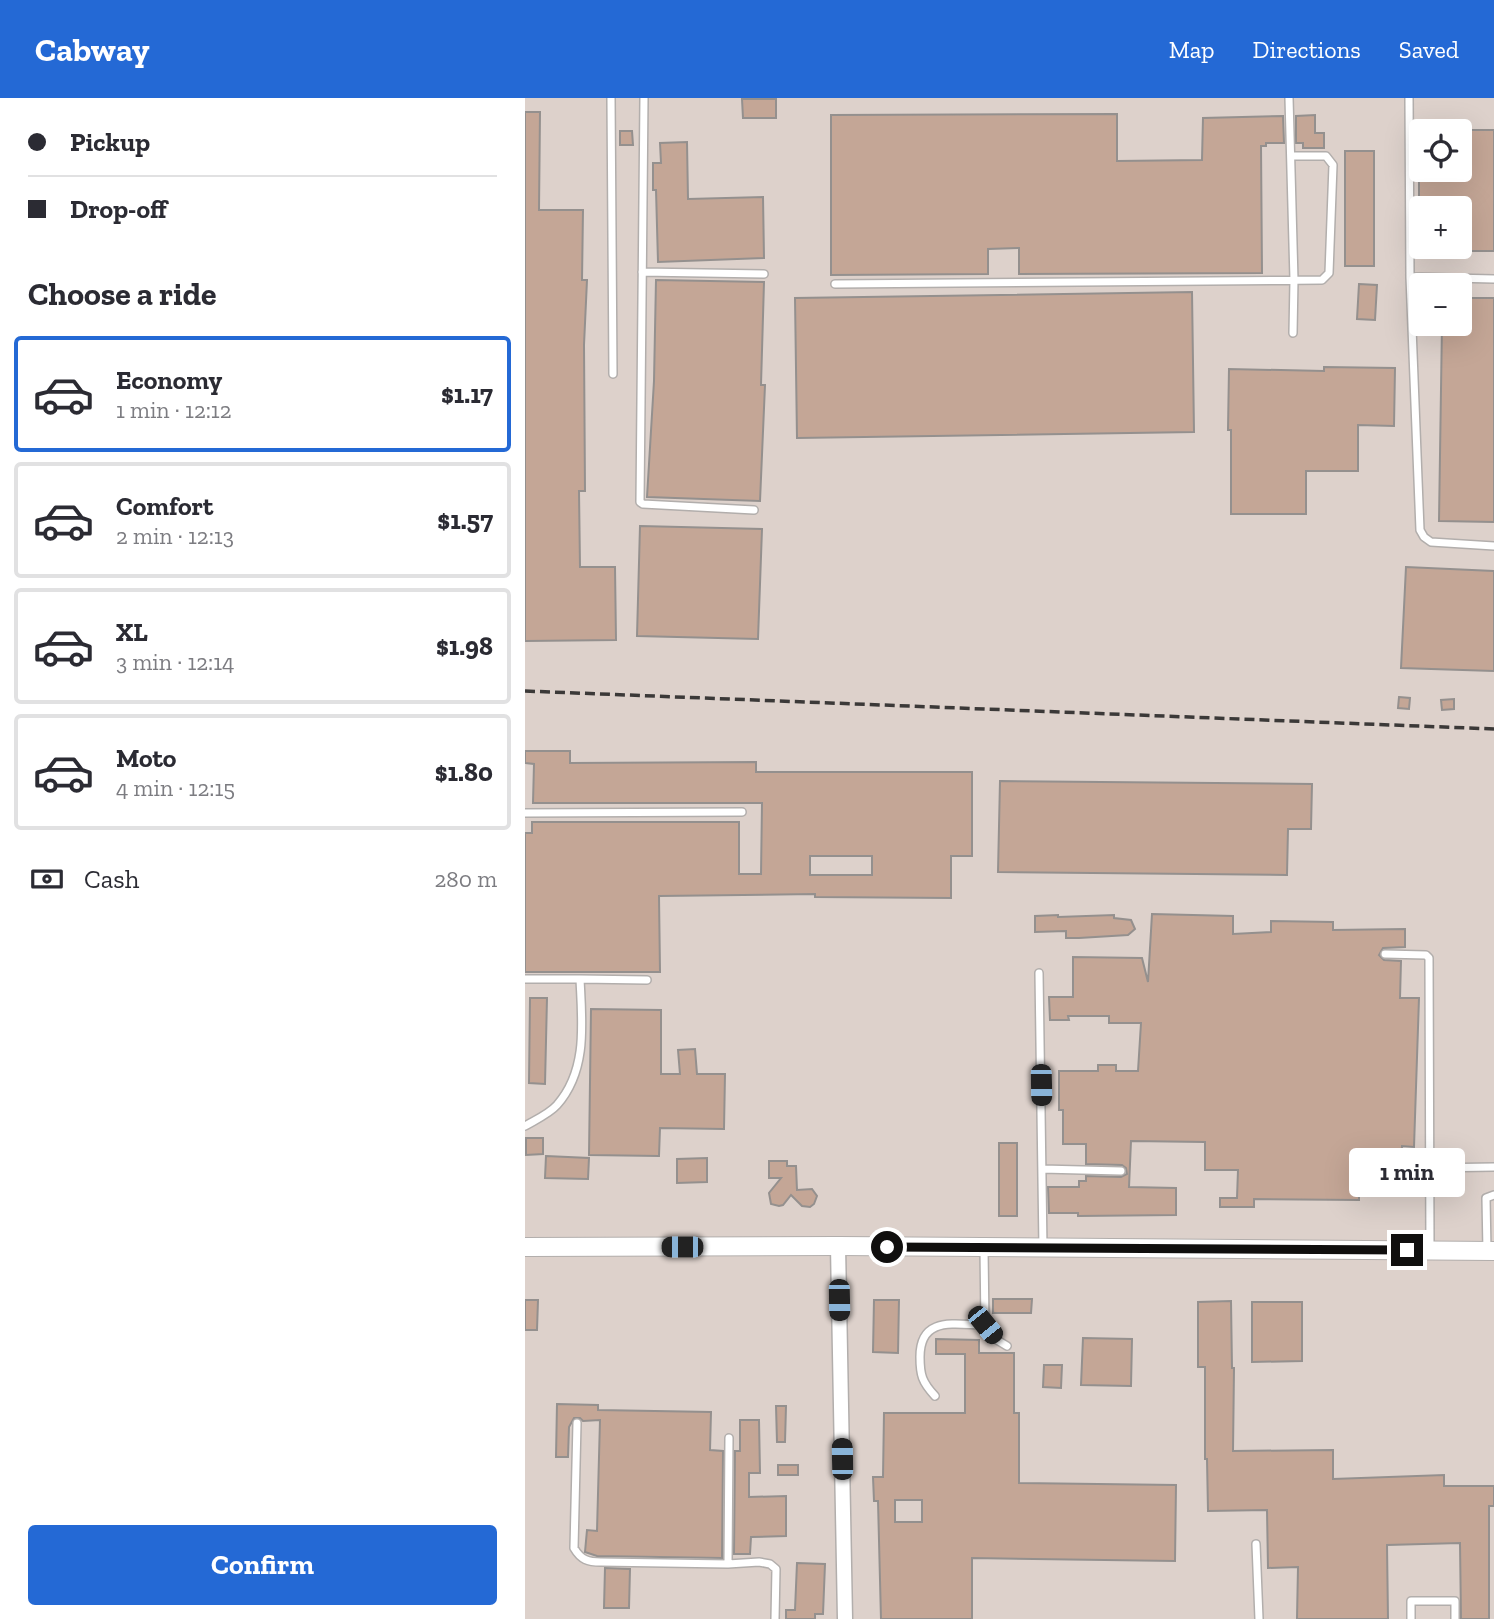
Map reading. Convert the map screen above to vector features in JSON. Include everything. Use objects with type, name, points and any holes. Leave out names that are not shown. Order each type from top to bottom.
[{"type":"street","points":[[525,1247],[838,1246],[1490,1251]]},
{"type":"street","points":[[838,1246],[845,1619]]},
{"type":"lane","points":[[611,98],[613,374]]},
{"type":"lane","points":[[644,98],[640,502],[754,510]]},
{"type":"lane","points":[[1289,98],[1293,333]]},
{"type":"lane","points":[[1409,98],[1411,273]]},
{"type":"lane","points":[[835,284],[1322,280],[1329,272],[1333,165],[1326,156],[1292,156]]},
{"type":"lane","points":[[642,272],[764,274]]},
{"type":"lane","points":[[1472,278],[1494,279]]},
{"type":"lane","points":[[1413,336],[1420,530],[1431,542],[1494,546]]},
{"type":"lane","points":[[525,813],[742,812]]},
{"type":"lane","points":[[1385,954],[1426,955],[1429,958],[1430,1250]]},
{"type":"lane","points":[[1039,973],[1043,1249]]},
{"type":"lane","points":[[525,979],[647,980]]},
{"type":"lane","points":[[525,1126],[556,1106],[574,1078],[581,1052],[580,979]]},
{"type":"lane","points":[[1430,1168],[1494,1167]]},
{"type":"lane","points":[[1042,1169],[1121,1171]]},
{"type":"lane","points":[[1369,1188],[1430,1191]]},
{"type":"lane","points":[[1490,1251],[1486,1198],[1494,1195]]},
{"type":"lane","points":[[984,1248],[985,1325],[997,1340],[1007,1346]]},
{"type":"lane","points":[[935,1396],[923,1383],[921,1373],[920,1345],[926,1331],[937,1325],[985,1325]]},
{"type":"lane","points":[[577,1423],[574,1548],[579,1557],[589,1562],[771,1564],[776,1569],[775,1619]]},
{"type":"lane","points":[[728,1564],[729,1438]]},
{"type":"lane","points":[[1256,1544],[1259,1619]]},
{"type":"lane","points":[[1411,1619],[1411,1601],[1455,1601],[1455,1619]]},
{"type":"shaded area","points":[[525,98],[1494,98],[1494,1619],[525,1619]]},
{"type":"building","points":[[742,99],[776,99],[776,118],[743,118]]},
{"type":"building","points":[[525,112],[540,112],[539,210],[583,210],[582,280],[587,280],[584,345],[585,491],[579,491],[580,567],[615,567],[616,640],[525,641]]},
{"type":"building","points":[[1117,114],[1117,161],[1202,160],[1203,118],[1283,116],[1284,143],[1266,143],[1266,146],[1261,146],[1262,273],[1019,274],[1019,248],[988,249],[988,274],[831,275],[831,115]]},
{"type":"building","points":[[1315,115],[1315,133],[1324,133],[1324,148],[1303,148],[1303,143],[1296,143],[1296,116]]},
{"type":"building","points":[[1472,130],[1494,130],[1494,251],[1472,251],[1472,196],[1419,196],[1419,182],[1472,182]]},
{"type":"building","points":[[620,131],[632,131],[633,145],[620,145]]},
{"type":"building","points":[[687,142],[688,199],[763,197],[764,258],[658,262],[653,163],[661,163],[660,143]]},
{"type":"building","points":[[1345,151],[1374,151],[1374,266],[1345,266]]},
{"type":"building","points":[[656,280],[764,282],[761,385],[765,385],[760,501],[647,497],[654,381]]},
{"type":"building","points":[[1359,284],[1377,285],[1375,320],[1357,319]]},
{"type":"building","points":[[1192,292],[1194,432],[797,438],[795,298]]},
{"type":"building","points":[[1472,298],[1494,298],[1494,522],[1439,521],[1442,336],[1472,336]]},
{"type":"building","points":[[1324,367],[1395,368],[1394,426],[1358,425],[1358,471],[1306,471],[1306,514],[1231,514],[1229,369],[1324,371]]},
{"type":"building","points":[[640,526],[762,529],[758,639],[637,636]]},
{"type":"building","points":[[1406,567],[1494,571],[1494,671],[1401,668]]},
{"type":"building","points":[[1399,697],[1410,698],[1409,709],[1398,708]]},
{"type":"building","points":[[1454,699],[1454,709],[1442,710],[1441,700]]},
{"type":"building","points":[[525,751],[570,751],[570,763],[756,762],[756,772],[972,772],[972,856],[951,856],[951,898],[815,897],[815,894],[659,896],[660,972],[525,972],[525,833],[532,833],[532,822],[739,822],[739,874],[761,874],[762,803],[533,803],[534,764],[525,763]],"holes":[[[810,856],[872,856],[872,875],[810,875]]]},
{"type":"building","points":[[1000,781],[1312,784],[1311,829],[1288,829],[1287,875],[998,872]]},
{"type":"building","points":[[1152,914],[1233,916],[1233,934],[1271,932],[1271,921],[1333,922],[1333,930],[1405,929],[1405,947],[1383,948],[1379,955],[1384,960],[1401,961],[1400,998],[1419,998],[1414,1147],[1402,1146],[1401,1175],[1359,1174],[1359,1200],[1254,1199],[1254,1207],[1220,1207],[1220,1198],[1237,1198],[1238,1170],[1205,1170],[1205,1142],[1131,1141],[1129,1187],[1176,1188],[1176,1215],[1078,1216],[1078,1213],[1049,1213],[1048,1187],[1079,1187],[1079,1181],[1086,1181],[1086,1176],[1121,1177],[1127,1174],[1122,1165],[1086,1164],[1086,1144],[1063,1144],[1063,1110],[1059,1110],[1059,1071],[1098,1071],[1098,1065],[1116,1065],[1116,1071],[1138,1071],[1141,1023],[1109,1023],[1109,1016],[1068,1016],[1069,1020],[1050,1020],[1049,997],[1073,997],[1073,957],[1142,958],[1148,982]]},
{"type":"building","points":[[1114,915],[1114,918],[1131,920],[1135,929],[1128,935],[1079,938],[1066,938],[1066,931],[1035,932],[1035,916]]},
{"type":"building","points":[[530,998],[547,998],[545,1084],[529,1083]]},
{"type":"building","points":[[591,1009],[661,1010],[661,1074],[680,1074],[678,1050],[695,1049],[697,1074],[725,1074],[724,1129],[660,1128],[659,1156],[589,1155]]},
{"type":"building","points":[[526,1138],[543,1138],[543,1154],[526,1155]]},
{"type":"building","points":[[999,1143],[1017,1143],[1017,1216],[999,1216]]},
{"type":"building","points":[[546,1156],[589,1158],[588,1179],[545,1178]]},
{"type":"building","points":[[707,1158],[707,1182],[677,1183],[677,1159]]},
{"type":"building","points":[[769,1161],[787,1161],[787,1166],[796,1166],[797,1190],[812,1189],[817,1196],[814,1204],[810,1207],[802,1206],[791,1195],[783,1205],[771,1204],[769,1193],[781,1178],[769,1178]]},
{"type":"building","points":[[993,1299],[1032,1299],[1031,1313],[993,1313]]},
{"type":"building","points":[[525,1300],[538,1300],[537,1330],[525,1330]]},
{"type":"building","points":[[874,1300],[899,1300],[898,1353],[873,1352]]},
{"type":"building","points":[[1231,1301],[1234,1368],[1233,1451],[1333,1450],[1333,1479],[1444,1475],[1444,1486],[1494,1486],[1494,1506],[1489,1506],[1489,1619],[1461,1619],[1460,1543],[1387,1545],[1388,1619],[1297,1619],[1298,1567],[1268,1568],[1267,1510],[1208,1511],[1205,1367],[1198,1367],[1198,1302]]},
{"type":"building","points":[[1252,1302],[1302,1302],[1302,1361],[1252,1362]]},
{"type":"building","points":[[1083,1338],[1132,1339],[1131,1386],[1081,1385]]},
{"type":"building","points":[[936,1339],[979,1340],[979,1353],[1014,1353],[1014,1413],[1019,1413],[1019,1483],[1176,1485],[1175,1561],[972,1558],[972,1619],[881,1619],[878,1501],[874,1501],[873,1477],[883,1477],[884,1413],[965,1413],[965,1354],[936,1354]],"holes":[[[895,1500],[922,1500],[922,1522],[895,1522]]]},
{"type":"building","points":[[1044,1365],[1062,1365],[1061,1388],[1043,1387]]},
{"type":"building","points":[[557,1404],[598,1405],[598,1410],[711,1412],[710,1450],[723,1451],[722,1558],[597,1556],[585,1552],[587,1530],[597,1531],[600,1420],[583,1421],[574,1418],[569,1427],[568,1457],[556,1457]]},
{"type":"building","points":[[776,1406],[786,1406],[785,1442],[777,1442]]},
{"type":"building","points":[[740,1420],[759,1420],[760,1473],[749,1473],[749,1497],[786,1496],[786,1536],[751,1537],[750,1554],[734,1554],[735,1451],[740,1451]]},
{"type":"building","points":[[778,1465],[798,1465],[798,1475],[778,1475]]},
{"type":"building","points":[[797,1563],[825,1564],[823,1614],[815,1614],[815,1619],[786,1619],[786,1610],[795,1610]]},
{"type":"building","points":[[605,1568],[630,1569],[629,1608],[604,1608]]},
{"type":"railway","points":[[525,691],[1494,729]]},
{"type":"route","points":[[887,1247],[1407,1250]]}]
